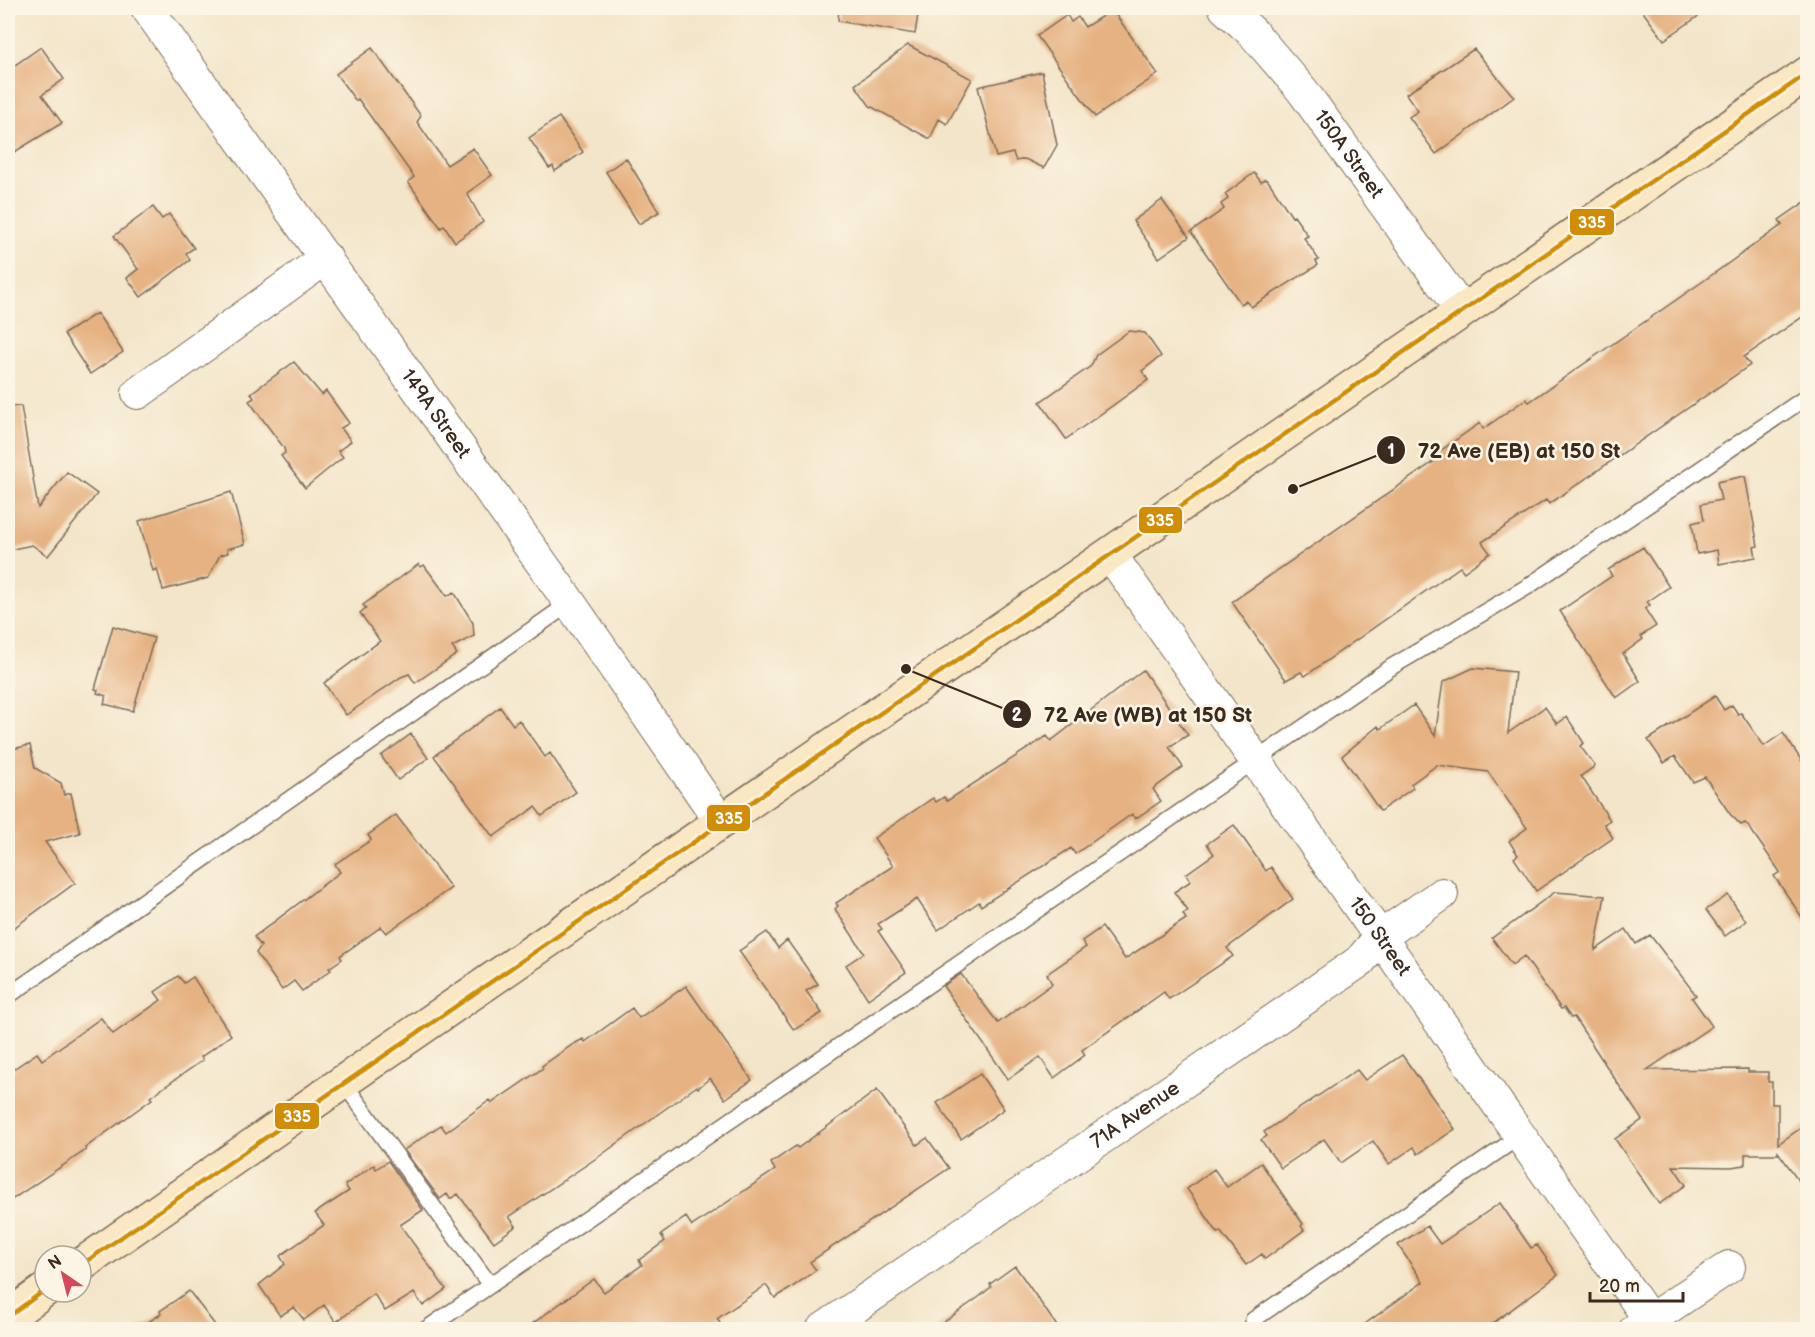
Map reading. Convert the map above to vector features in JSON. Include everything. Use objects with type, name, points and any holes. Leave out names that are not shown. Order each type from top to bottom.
[{"type":"main road","points":[[93,1257],[1808,73]]},
{"type":"main road","points":[[8,1317],[33,1299]]},
{"type":"street","name":"149A Street","points":[[147,8],[570,603],[721,822]]},
{"type":"street","name":"150A Street","points":[[1225,8],[1252,32],[1302,90],[1462,311]]},
{"type":"street","points":[[138,393],[326,258]]},
{"type":"street","name":"150 Street","points":[[1110,554],[1520,1136],[1648,1326],[1729,1267]]},
{"type":"street","name":"71A Avenue","points":[[822,1329],[1353,966],[1380,937],[1442,894]]},
{"type":"lane","points":[[426,1329],[1392,666],[1527,587],[1808,396]]},
{"type":"lane","points":[[8,996],[570,603]]},
{"type":"lane","points":[[343,1082],[490,1285]]},
{"type":"lane","points":[[1253,1320],[1520,1136]]},
{"type":"building","points":[[839,8],[919,8],[915,34],[838,21]]},
{"type":"building","points":[[1640,8],[1710,8],[1664,40]]},
{"type":"building","points":[[1107,13],[1116,15],[1158,74],[1095,117],[1037,36],[1067,15],[1071,22],[1078,17],[1085,27]]},
{"type":"building","points":[[908,45],[972,79],[947,124],[939,119],[930,139],[870,106],[855,85]]},
{"type":"building","points":[[41,47],[64,79],[42,95],[62,123],[8,156],[8,70]]},
{"type":"building","points":[[372,48],[421,116],[417,122],[447,165],[473,148],[492,175],[467,193],[483,222],[455,242],[444,225],[441,228],[408,182],[414,177],[358,99],[356,101],[336,74]]},
{"type":"building","points":[[1474,49],[1514,97],[1436,154],[1409,117],[1418,111],[1406,94]]},
{"type":"building","points":[[1042,72],[1057,145],[1044,168],[1025,159],[1016,161],[1013,153],[996,157],[978,87]]},
{"type":"building","points":[[559,117],[583,152],[555,171],[553,166],[549,168],[529,138]]},
{"type":"building","points":[[626,158],[659,212],[639,224],[606,172]]},
{"type":"building","points":[[1254,173],[1261,182],[1265,179],[1269,182],[1292,217],[1294,216],[1308,236],[1304,238],[1319,260],[1316,261],[1318,265],[1251,307],[1246,301],[1241,304],[1191,232],[1224,209],[1221,204],[1228,199],[1225,194]]},
{"type":"building","points":[[1162,200],[1189,237],[1159,258],[1133,221]]},
{"type":"building","points":[[1808,200],[1808,313],[1744,357],[1750,365],[1549,504],[1546,500],[1482,542],[1490,553],[1464,572],[1460,567],[1305,676],[1301,672],[1286,680],[1232,602],[1433,462],[1430,458],[1480,423],[1483,429],[1526,399],[1529,402],[1702,282],[1782,225],[1779,220]]},
{"type":"building","points":[[153,207],[162,219],[169,214],[194,248],[186,253],[190,260],[141,297],[127,278],[138,269],[114,236]]},
{"type":"building","points":[[97,313],[123,352],[90,374],[64,334]]},
{"type":"building","points":[[1129,331],[1145,333],[1161,356],[1142,371],[1148,380],[1066,439],[1040,402],[1091,366],[1096,355]]},
{"type":"building","points":[[294,362],[322,395],[326,391],[349,423],[341,428],[351,441],[338,451],[343,457],[305,488],[281,456],[285,453],[284,448],[249,401],[254,398],[251,393]]},
{"type":"building","points":[[21,406],[38,508],[67,472],[97,494],[48,556],[32,545],[8,550],[8,407]]},
{"type":"building","points":[[1745,476],[1758,546],[1754,547],[1756,557],[1719,564],[1717,550],[1697,554],[1692,523],[1704,520],[1701,504],[1721,500],[1717,482]]},
{"type":"building","points":[[231,492],[245,544],[227,549],[228,553],[220,555],[208,578],[163,590],[157,569],[153,571],[139,521]]},
{"type":"building","points":[[1643,547],[1669,587],[1647,602],[1650,605],[1645,609],[1656,626],[1641,636],[1643,639],[1623,654],[1640,681],[1616,698],[1560,611],[1612,576],[1608,570]]},
{"type":"building","points":[[419,564],[421,567],[424,565],[447,596],[454,592],[473,623],[474,636],[452,647],[457,654],[415,683],[409,674],[401,677],[346,715],[324,683],[380,641],[360,613],[366,608],[363,605]]},
{"type":"building","points":[[113,626],[154,638],[133,711],[104,704],[106,696],[97,693],[98,690],[95,689]]},
{"type":"building","points":[[1473,668],[1515,672],[1508,733],[1545,707],[1557,724],[1567,717],[1584,743],[1580,746],[1595,766],[1581,776],[1610,820],[1604,824],[1613,838],[1536,891],[1514,858],[1518,855],[1509,841],[1527,828],[1488,772],[1437,765],[1411,784],[1413,788],[1380,811],[1342,756],[1378,726],[1380,729],[1414,705],[1435,736],[1443,682]]},
{"type":"building","points":[[1143,670],[1188,735],[1169,747],[1183,767],[1153,789],[1161,801],[1135,819],[1132,814],[1075,854],[1071,848],[981,906],[979,902],[938,930],[917,899],[878,924],[882,929],[878,931],[906,972],[868,999],[846,965],[864,953],[835,909],[838,906],[836,903],[893,866],[874,838],[933,798],[936,802],[944,797],[947,801],[1047,736],[1051,741]]},
{"type":"building","points":[[1715,696],[1724,710],[1732,705],[1738,714],[1741,713],[1764,746],[1783,733],[1808,770],[1808,926],[1774,876],[1780,872],[1749,827],[1745,823],[1741,825],[1730,814],[1705,777],[1693,782],[1675,756],[1664,763],[1648,740]]},
{"type":"building","points":[[500,707],[513,725],[519,720],[545,757],[550,753],[576,792],[542,816],[535,807],[493,837],[434,756]]},
{"type":"building","points":[[411,734],[428,758],[398,780],[381,756]]},
{"type":"building","points":[[30,745],[35,768],[61,783],[64,795],[71,793],[80,833],[45,842],[75,883],[8,932],[8,750]]},
{"type":"building","points":[[396,815],[451,888],[386,933],[381,927],[340,956],[342,959],[329,968],[331,970],[302,991],[294,981],[282,990],[256,953],[261,946],[254,937],[340,872],[335,864],[371,840],[368,835]]},
{"type":"building","points":[[1234,825],[1266,871],[1271,867],[1293,899],[1227,948],[1233,956],[1169,999],[1164,992],[1082,1050],[1085,1055],[1054,1078],[1040,1057],[1008,1079],[943,986],[961,974],[998,1023],[1052,984],[1047,974],[1086,947],[1082,941],[1102,927],[1125,959],[1186,919],[1183,914],[1188,911],[1174,892],[1191,881],[1186,874],[1214,854],[1207,844]]},
{"type":"building","points":[[1555,892],[1605,896],[1595,950],[1626,929],[1636,944],[1650,935],[1696,995],[1692,998],[1712,1026],[1647,1070],[1748,1069],[1748,1072],[1768,1072],[1768,1082],[1772,1082],[1772,1104],[1778,1104],[1778,1144],[1808,1123],[1808,1193],[1778,1152],[1778,1154],[1745,1154],[1745,1165],[1731,1167],[1673,1166],[1686,1185],[1659,1204],[1615,1139],[1642,1120],[1574,1017],[1571,1018],[1564,1008],[1561,1009],[1524,956],[1512,965],[1492,938]]},
{"type":"building","points":[[1728,895],[1746,921],[1725,936],[1706,910]]},
{"type":"building","points":[[767,932],[778,948],[787,940],[818,984],[806,991],[822,1013],[794,1030],[739,951]]},
{"type":"building","points":[[178,976],[184,983],[193,977],[231,1035],[201,1057],[203,1060],[150,1097],[152,1099],[85,1148],[86,1150],[8,1202],[8,1073],[37,1053],[42,1060],[101,1018],[113,1034],[161,1000],[155,992]]},
{"type":"building","points":[[686,986],[752,1080],[725,1099],[710,1078],[698,1088],[697,1086],[604,1153],[509,1217],[516,1226],[494,1242],[458,1194],[450,1199],[447,1194],[440,1199],[404,1150],[441,1125],[446,1132],[490,1100],[492,1103],[543,1068],[542,1066],[572,1045],[583,1039],[585,1042],[632,1008],[639,1018]]},
{"type":"building","points":[[1402,1055],[1455,1129],[1418,1154],[1414,1147],[1389,1164],[1373,1141],[1341,1163],[1324,1139],[1281,1168],[1261,1140],[1267,1136],[1264,1132],[1357,1070],[1365,1080]]},
{"type":"building","points":[[980,1074],[1004,1109],[961,1139],[937,1103]]},
{"type":"building","points":[[877,1090],[917,1145],[927,1138],[949,1168],[810,1262],[816,1270],[788,1290],[775,1298],[766,1285],[717,1319],[724,1329],[525,1329],[594,1279],[604,1292],[642,1265],[639,1260],[665,1241],[661,1235],[686,1217],[692,1226],[775,1170],[771,1163],[796,1146],[798,1148]]},
{"type":"building","points":[[388,1161],[423,1210],[400,1225],[446,1289],[423,1306],[414,1293],[385,1311],[374,1294],[336,1322],[324,1305],[304,1320],[294,1307],[280,1316],[259,1285],[285,1264],[280,1256],[324,1225],[315,1213],[349,1191],[345,1185],[374,1165],[376,1169]]},
{"type":"building","points":[[1261,1163],[1303,1224],[1301,1226],[1304,1230],[1265,1259],[1262,1254],[1246,1265],[1220,1231],[1218,1233],[1187,1189],[1214,1169],[1227,1187]]},
{"type":"building","points":[[1500,1203],[1531,1248],[1537,1245],[1558,1275],[1485,1329],[1358,1329],[1423,1282],[1398,1245],[1427,1226],[1440,1244]]},
{"type":"building","points":[[1015,1266],[1059,1329],[934,1329],[979,1297],[991,1287],[990,1284]]},
{"type":"building","points":[[189,1291],[218,1329],[137,1329],[161,1314],[160,1311]]},
{"type":"transit line","name":"335","points":[[93,1257],[1808,73]]},
{"type":"transit line","name":"335","points":[[8,1317],[33,1299]]},
{"type":"place","name":"72 Ave (EB) at 150 St","points":[[1293,489]]},
{"type":"place","name":"72 Ave (WB) at 150 St","points":[[906,669]]}]
